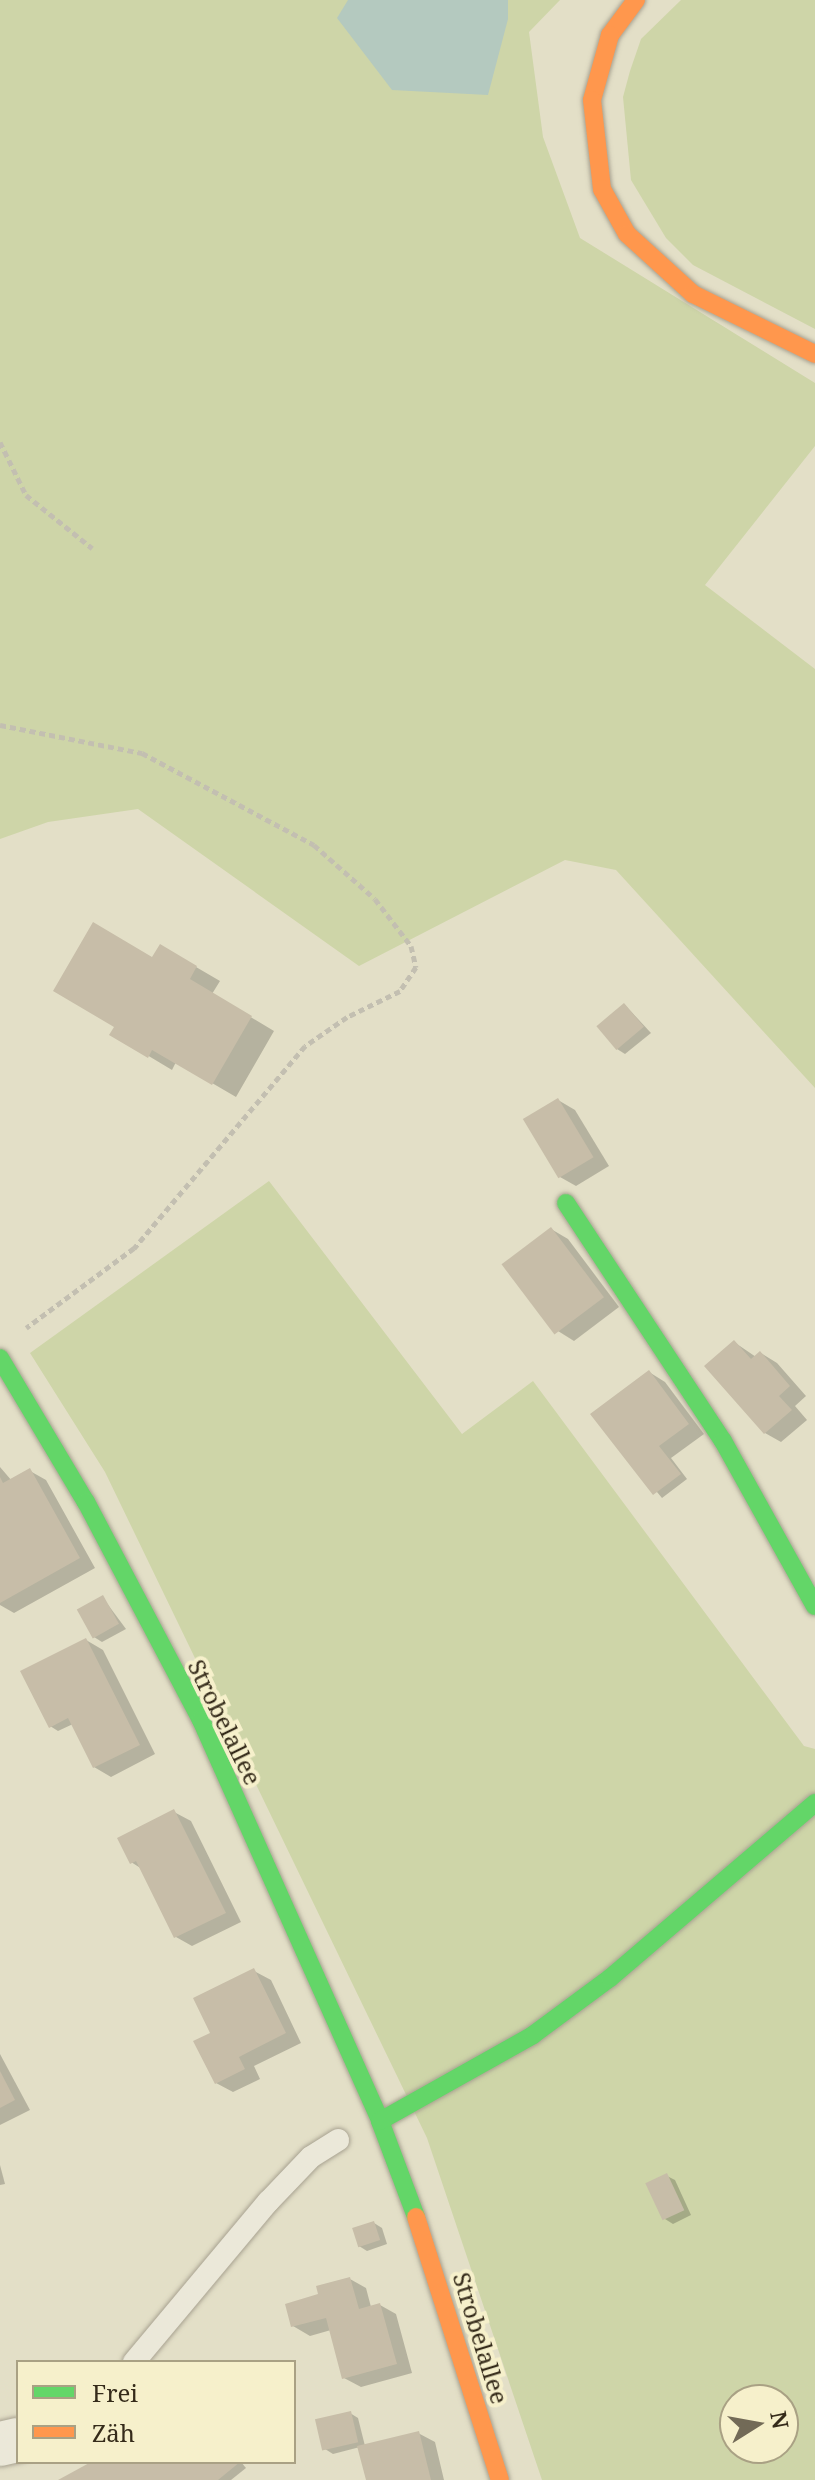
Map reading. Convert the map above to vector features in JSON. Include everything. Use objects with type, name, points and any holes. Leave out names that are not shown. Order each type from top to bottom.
[{"type":"street","points":[[636,0],[610,35],[592,100],[602,189],[627,234],[693,294],[815,354]]},
{"type":"street","points":[[566,1203],[723,1441],[815,1606]]},
{"type":"street","name":"Strobelallee","points":[[0,1358],[86,1502],[201,1720],[380,2121],[434,2265],[500,2480]]},
{"type":"street","points":[[380,2121],[533,2035],[610,1978],[815,1803]]},
{"type":"lane","points":[[136,2360],[268,2202],[311,2157],[338,2140]]},
{"type":"path","points":[[0,442],[26,495],[92,548]]},
{"type":"path","points":[[0,725],[142,753],[302,837],[375,899],[411,946],[416,967],[400,991],[347,1017],[305,1046],[134,1248],[12,1338]]},
{"type":"green space","points":[[0,0],[560,0],[529,32],[543,137],[580,238],[815,383],[815,446],[705,585],[815,669],[815,1088],[616,870],[565,860],[359,966],[138,809],[48,822],[0,839]]},
{"type":"green space","points":[[681,0],[815,0],[815,329],[693,265],[666,238],[631,180],[623,97],[630,71],[641,39]]},
{"type":"green space","points":[[269,1181],[462,1434],[533,1381],[804,1746],[815,1749],[815,2480],[542,2480],[427,2138],[105,1472],[30,1353]]},
{"type":"shaded area","points":[[348,0],[508,0],[508,19],[488,95],[392,90],[337,18]]},
{"type":"building","points":[[93,922],[152,957],[160,944],[197,966],[190,979],[252,1016],[212,1085],[152,1050],[148,1058],[109,1035],[114,1027],[53,991]]},
{"type":"building","points":[[624,1003],[644,1027],[616,1050],[596,1026]]},
{"type":"building","points":[[558,1098],[594,1157],[558,1178],[523,1119]]},
{"type":"building","points":[[551,1227],[604,1297],[554,1335],[501,1264]]},
{"type":"building","points":[[734,1340],[751,1359],[760,1351],[790,1386],[779,1396],[792,1410],[764,1434],[704,1366]]},
{"type":"building","points":[[649,1370],[689,1424],[659,1446],[681,1474],[653,1495],[590,1414]]},
{"type":"building","points":[[30,1468],[80,1558],[0,1603],[0,1477],[3,1483]]},
{"type":"building","points":[[103,1595],[119,1624],[93,1638],[77,1610]]},
{"type":"building","points":[[86,1638],[140,1745],[93,1768],[68,1718],[49,1728],[20,1671]]},
{"type":"building","points":[[174,1809],[226,1913],[174,1938],[136,1861],[130,1864],[117,1838]]},
{"type":"building","points":[[254,1968],[286,2033],[239,2057],[245,2069],[215,2084],[193,2041],[210,2033],[193,1998]]},
{"type":"building","points":[[0,2071],[15,2100],[0,2108]]},
{"type":"building","points":[[667,2173],[684,2210],[663,2220],[645,2183]]},
{"type":"building","points":[[374,2221],[380,2240],[358,2247],[352,2228]]},
{"type":"building","points":[[350,2277],[359,2309],[380,2303],[397,2364],[342,2379],[326,2318],[291,2327],[285,2304],[318,2294],[316,2286]]},
{"type":"building","points":[[351,2411],[358,2442],[322,2451],[315,2419]]},
{"type":"building","points":[[419,2431],[431,2480],[366,2480],[357,2446]]},
{"type":"building","points":[[87,2464],[238,2464],[218,2480],[58,2480]]},
{"type":"traffic: fast","points":[[566,1203],[723,1441],[815,1606]]},
{"type":"traffic: fast","points":[[0,1358],[86,1502],[201,1720],[380,2121],[416,2217]]},
{"type":"traffic: fast","points":[[380,2121],[533,2035],[610,1978],[815,1803]]},
{"type":"traffic: slow","points":[[636,0],[610,35],[592,100],[602,189],[627,234],[693,294],[815,354]]},
{"type":"traffic: slow","points":[[416,2217],[500,2480]]}]
